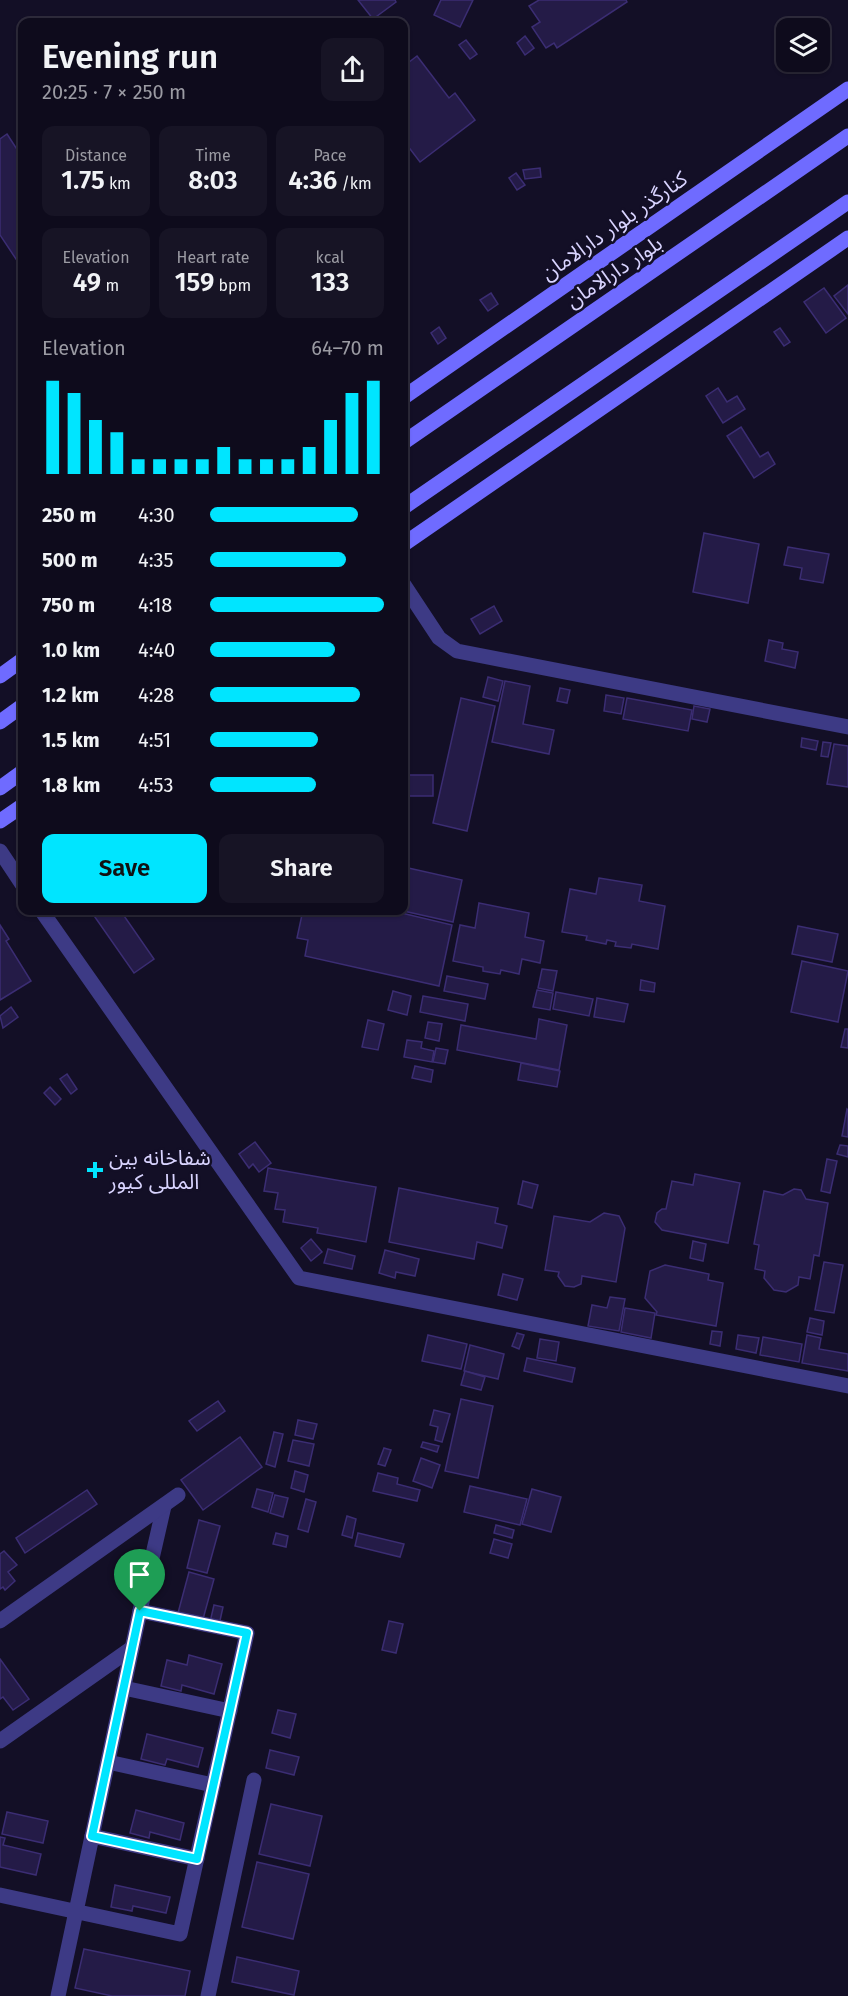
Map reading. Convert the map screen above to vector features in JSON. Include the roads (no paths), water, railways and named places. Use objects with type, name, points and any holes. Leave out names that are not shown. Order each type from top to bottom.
[{"type":"street","name":"کنارگذر بلوار دارالامان","points":[[408,394],[848,89]]},
{"type":"street","name":"بلوار دارالامان","points":[[408,439],[848,136]]},
{"type":"street","points":[[408,504],[848,202]]},
{"type":"street","points":[[408,541],[848,238]]},
{"type":"street","points":[[408,591],[439,638],[457,651],[848,727]]},
{"type":"street","points":[[0,676],[18,663]]},
{"type":"street","points":[[0,722],[18,709]]},
{"type":"street","points":[[0,788],[18,775]]},
{"type":"street","points":[[0,821],[18,809]]},
{"type":"street","points":[[0,851],[18,878]]},
{"type":"street","points":[[45,915],[299,1278],[848,1386]]},
{"type":"street","points":[[0,1621],[178,1495]]},
{"type":"street","points":[[58,1996],[164,1506]]},
{"type":"street","points":[[0,1894],[180,1934],[247,1633],[140,1611]]},
{"type":"street","points":[[0,1741],[132,1648]]},
{"type":"street","points":[[124,1688],[230,1711]]},
{"type":"street","points":[[108,1762],[213,1785]]},
{"type":"street","points":[[208,1996],[254,1780]]},
{"type":"street","points":[[92,1836],[197,1859]]},
{"type":"place","name":"شفاخانه بین المللی کیور","points":[[95,1170]]}]
